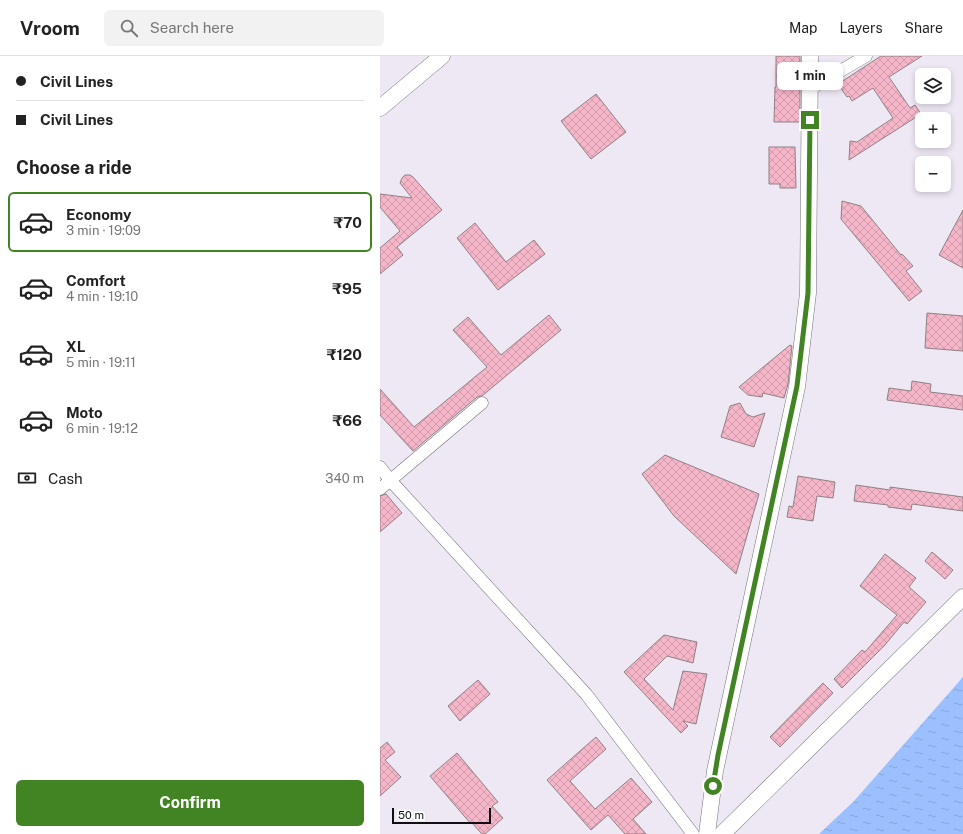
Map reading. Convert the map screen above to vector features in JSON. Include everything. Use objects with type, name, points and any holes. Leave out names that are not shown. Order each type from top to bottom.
[{"type":"street","points":[[380,108],[442,56]]},
{"type":"street","points":[[707,834],[715,771],[797,386],[808,293],[810,56]]},
{"type":"street","points":[[810,89],[866,56]]},
{"type":"street","points":[[380,489],[482,403]]},
{"type":"street","points":[[380,467],[390,480],[586,694],[693,834]]},
{"type":"street","points":[[722,834],[963,597]]},
{"type":"water","points":[[963,677],[963,834],[819,834],[854,801]]},
{"type":"building","points":[[776,56],[800,56],[800,122],[774,122]]},
{"type":"building","points":[[881,56],[922,56],[889,77],[910,108],[915,105],[920,112],[915,112],[915,118],[849,160],[850,141],[857,142],[893,118],[873,88],[852,101],[849,96],[847,97],[838,84]]},
{"type":"building","points":[[596,94],[626,132],[591,159],[561,121]]},
{"type":"building","points":[[769,147],[795,147],[796,188],[780,188],[780,184],[769,184]]},
{"type":"building","points":[[405,175],[410,175],[413,177],[442,210],[397,247],[403,255],[380,274],[380,248],[400,231],[380,207],[380,194],[412,198],[400,183]]},
{"type":"building","points":[[842,201],[861,206],[901,255],[902,254],[913,266],[906,271],[922,291],[909,301],[841,219]]},
{"type":"building","points":[[963,210],[963,268],[939,255]]},
{"type":"building","points":[[475,223],[506,262],[534,240],[545,254],[498,290],[457,238]]},
{"type":"building","points":[[927,313],[963,316],[963,351],[925,348]]},
{"type":"building","points":[[549,315],[561,330],[482,396],[477,397],[413,451],[380,415],[380,389],[414,427],[487,367],[453,330],[468,317],[501,355]]},
{"type":"building","points":[[790,345],[792,346],[788,384],[784,398],[763,393],[762,397],[748,395],[739,387]]},
{"type":"building","points":[[912,381],[931,384],[930,392],[963,396],[963,410],[887,400],[889,388],[911,391]]},
{"type":"building","points":[[740,403],[746,414],[753,417],[765,413],[754,447],[721,437],[730,406]]},
{"type":"building","points":[[665,455],[759,494],[736,574],[674,516],[642,474]]},
{"type":"building","points":[[798,476],[835,482],[833,498],[817,496],[813,521],[787,517],[789,506],[793,507]]},
{"type":"building","points":[[856,485],[890,490],[890,487],[963,497],[963,511],[912,504],[911,510],[888,507],[888,505],[854,501]]},
{"type":"building","points":[[386,494],[402,513],[380,532],[380,496]]},
{"type":"building","points":[[932,552],[953,570],[945,579],[925,561]]},
{"type":"building","points":[[885,554],[916,578],[909,587],[926,602],[907,624],[904,622],[884,646],[842,688],[834,679],[862,650],[865,652],[897,615],[860,586]]},
{"type":"building","points":[[664,635],[697,642],[693,663],[667,656],[644,679],[673,710],[683,671],[707,674],[696,724],[683,721],[688,726],[681,733],[624,672]]},
{"type":"building","points":[[478,680],[490,694],[460,721],[448,706]]},
{"type":"building","points":[[823,683],[833,693],[780,747],[770,737]]},
{"type":"building","points":[[596,737],[606,749],[570,781],[595,809],[631,778],[652,802],[633,819],[646,834],[625,834],[608,815],[591,830],[547,780]]},
{"type":"building","points":[[387,742],[395,752],[385,760],[401,777],[380,796],[380,748]]},
{"type":"building","points":[[457,753],[498,802],[492,806],[503,818],[485,834],[482,834],[472,823],[471,824],[430,776]]},
{"type":"route","points":[[713,786],[718,755],[797,386],[808,293],[810,120]]}]
